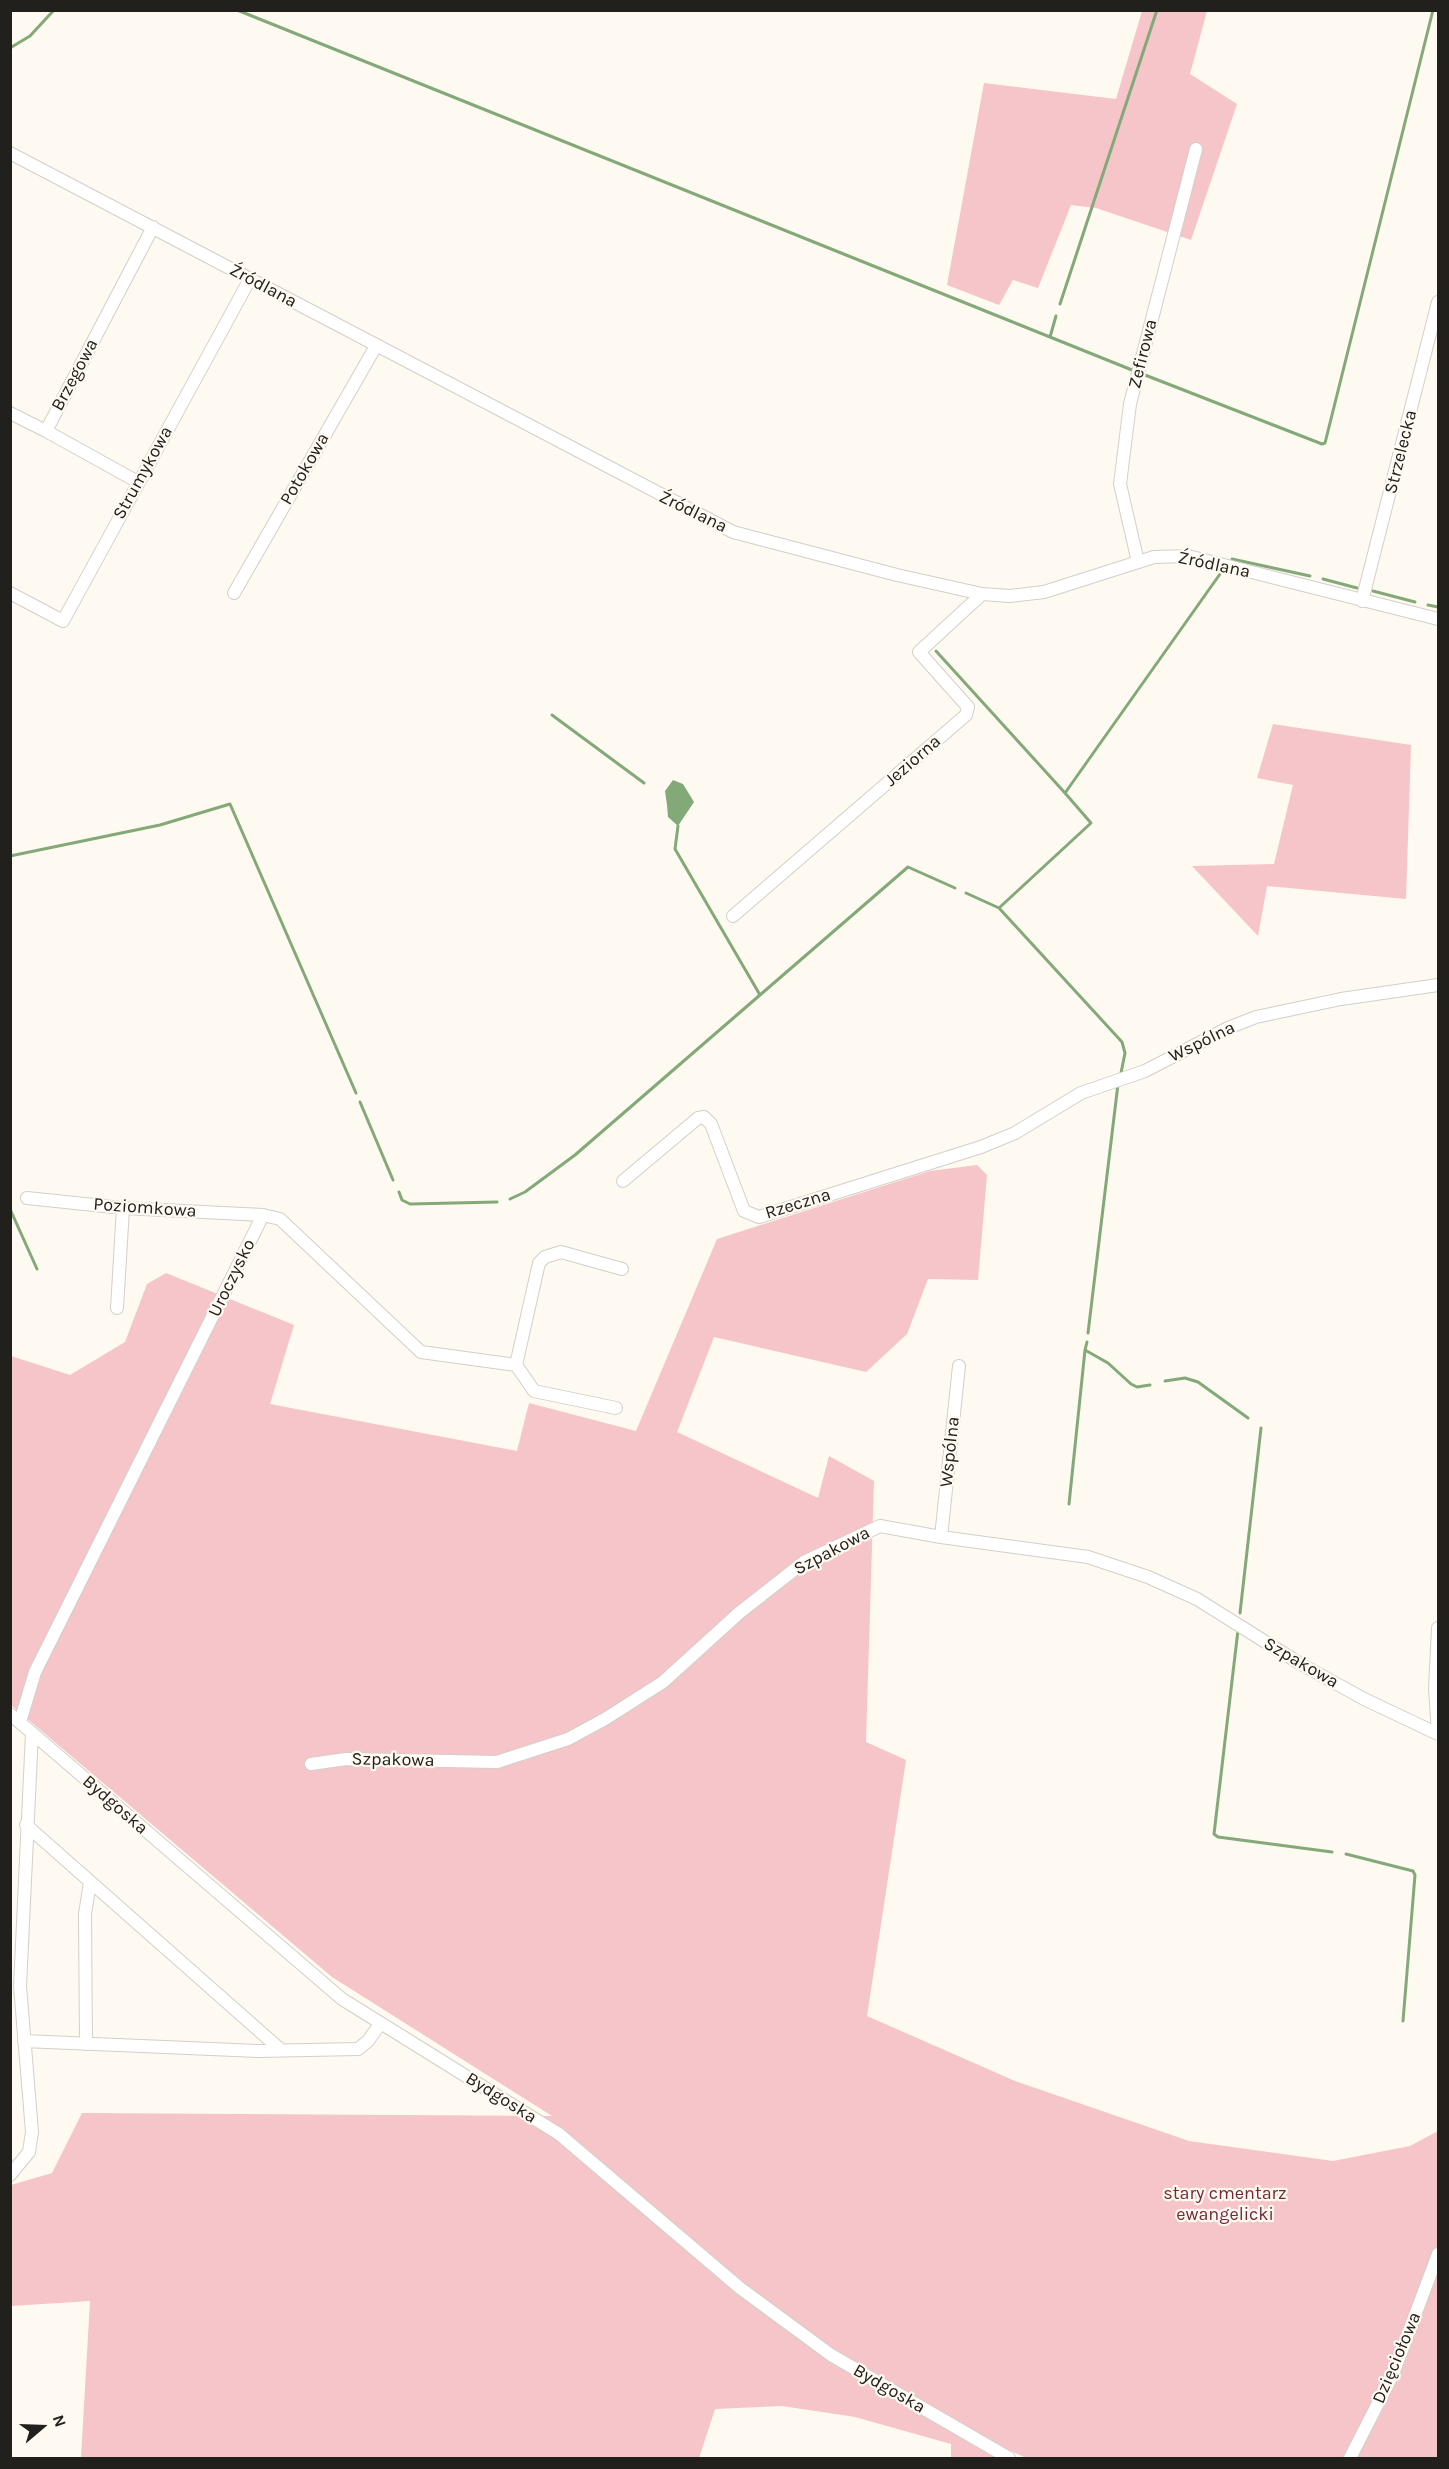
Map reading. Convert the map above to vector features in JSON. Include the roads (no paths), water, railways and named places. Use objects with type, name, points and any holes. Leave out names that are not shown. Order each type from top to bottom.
[{"type":"street","name":"Zefirowa","points":[[1138,562],[1120,484],[1130,404],[1196,149]]},
{"type":"street","name":"Źródlana","points":[[10,153],[733,532],[858,566],[982,594],[1010,597],[1036,594],[1167,555],[1188,556],[1438,619]]},
{"type":"street","name":"Brzegowa","points":[[138,482],[46,431],[153,227]]},
{"type":"street","name":"Strumykowa","points":[[13,595],[63,621],[250,279]]},
{"type":"street","name":"Strzelecka","points":[[1362,601],[1434,339],[1438,302]]},
{"type":"street","name":"Potokowa","points":[[234,593],[376,346]]},
{"type":"street","points":[[10,413],[46,431]]},
{"type":"street","name":"Jeziorna","points":[[733,916],[966,715],[968,707],[919,651],[982,594]]},
{"type":"street","name":"Wspólna","points":[[981,1147],[1015,1132],[1081,1093],[1145,1071],[1228,1028],[1256,1017],[1341,999],[1438,985]]},
{"type":"street","name":"Rzeczna","points":[[623,1181],[698,1119],[704,1117],[711,1124],[744,1211],[759,1217],[981,1147]]},
{"type":"street","name":"Poziomkowa","points":[[27,1198],[123,1208],[263,1215]]},
{"type":"street","points":[[117,1308],[123,1208]]},
{"type":"street","points":[[263,1215],[280,1219],[421,1352],[516,1365]]},
{"type":"street","name":"Uroczysko","points":[[15,1718],[34,1672],[263,1215]]},
{"type":"street","points":[[616,1408],[534,1391],[516,1365],[539,1263],[545,1257],[561,1252],[621,1269]]},
{"type":"street","name":"Wspólna","points":[[941,1537],[959,1366]]},
{"type":"street","name":"Szpakowa","points":[[310,1764],[346,1759],[497,1762],[548,1746],[605,1719],[663,1682],[739,1613],[804,1562],[880,1526],[941,1537],[1088,1557],[1148,1577],[1197,1599],[1299,1663],[1364,1699],[1438,1734]]},
{"type":"street","points":[[1438,1628],[1435,1689],[1438,1734]]},
{"type":"street","name":"Bydgoska","points":[[15,1718],[325,1987],[380,2024],[560,2134],[740,2288],[831,2355],[1009,2458]]},
{"type":"street","points":[[10,2175],[28,2152],[32,2132],[24,2041],[15,2004],[32,1732]]},
{"type":"street","points":[[26,1825],[281,2050]]},
{"type":"street","points":[[86,2044],[85,1914],[90,1882]]},
{"type":"street","points":[[24,2041],[281,2050],[358,2049],[369,2041],[380,2024]]},
{"type":"street","name":"Dzięciołowa","points":[[1350,2458],[1393,2374],[1438,2254]]},
{"type":"waterway","points":[[10,48],[30,36],[54,10]]},
{"type":"waterway","points":[[237,10],[1132,370]]},
{"type":"waterway","points":[[1060,304],[1157,10]]},
{"type":"waterway","points":[[1145,375],[1322,444],[1325,443],[1433,10]]},
{"type":"waterway","points":[[1050,337],[1056,316]]},
{"type":"waterway","points":[[1232,559],[1310,576]]},
{"type":"waterway","points":[[999,908],[1091,823],[1065,793],[1220,574]]},
{"type":"waterway","points":[[1323,579],[1357,588]]},
{"type":"waterway","points":[[1373,591],[1415,602]]},
{"type":"waterway","points":[[1428,605],[1438,607]]},
{"type":"waterway","points":[[936,651],[1065,793]]},
{"type":"waterway","points":[[552,715],[644,783]]},
{"type":"waterway","points":[[10,856],[160,825],[230,804],[356,1093]]},
{"type":"waterway","points":[[678,826],[675,849],[760,995]]},
{"type":"waterway","points":[[510,1199],[525,1192],[575,1155],[908,867],[955,888]]},
{"type":"waterway","points":[[966,893],[999,908],[1122,1042],[1125,1053],[1121,1073]]},
{"type":"waterway","points":[[1088,1333],[1118,1084]]},
{"type":"waterway","points":[[360,1102],[393,1180]]},
{"type":"waterway","points":[[399,1192],[402,1200],[410,1204],[497,1202]]},
{"type":"waterway","points":[[10,1209],[37,1269]]},
{"type":"waterway","points":[[1087,1342],[1085,1350],[1108,1363],[1131,1384],[1137,1387],[1150,1385]]},
{"type":"waterway","points":[[1069,1504],[1085,1350]]},
{"type":"waterway","points":[[1165,1381],[1185,1378],[1198,1382],[1248,1418]]},
{"type":"waterway","points":[[1240,1613],[1261,1428]]},
{"type":"waterway","points":[[1238,1630],[1214,1834],[1218,1837],[1332,1852]]},
{"type":"waterway","points":[[1346,1854],[1413,1871],[1415,1875],[1403,2021]]},
{"type":"park label","name":"stary cmentarz ewangelicki","points":[[1225,2204]]}]
